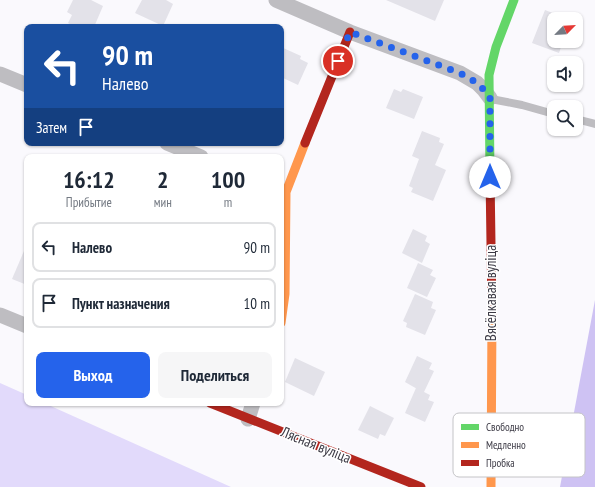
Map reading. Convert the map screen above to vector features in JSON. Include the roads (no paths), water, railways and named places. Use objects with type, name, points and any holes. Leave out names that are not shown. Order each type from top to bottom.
[{"type":"street","points":[[276,0],[350,32],[460,73],[477,83],[490,98]]},
{"type":"street","name":"Вясёлкавая вуліца","points":[[491,413],[492,318],[489,75],[490,65],[514,0]]},
{"type":"street","points":[[284,189],[350,32]]},
{"type":"street","points":[[0,74],[24,84]]},
{"type":"street","points":[[174,146],[193,154]]},
{"type":"street","points":[[284,242],[284,301]]},
{"type":"street","points":[[0,315],[24,325]]},
{"type":"street","name":"Лясная вуліца","points":[[217,406],[421,487]]},
{"type":"street","points":[[248,419],[252,406]]},
{"type":"street","name":"Вясёлкавая вуліца","points":[[491,477],[491,487]]},
{"type":"lane","points":[[490,98],[547,112]]},
{"type":"lane","points":[[583,121],[595,124]]}]
